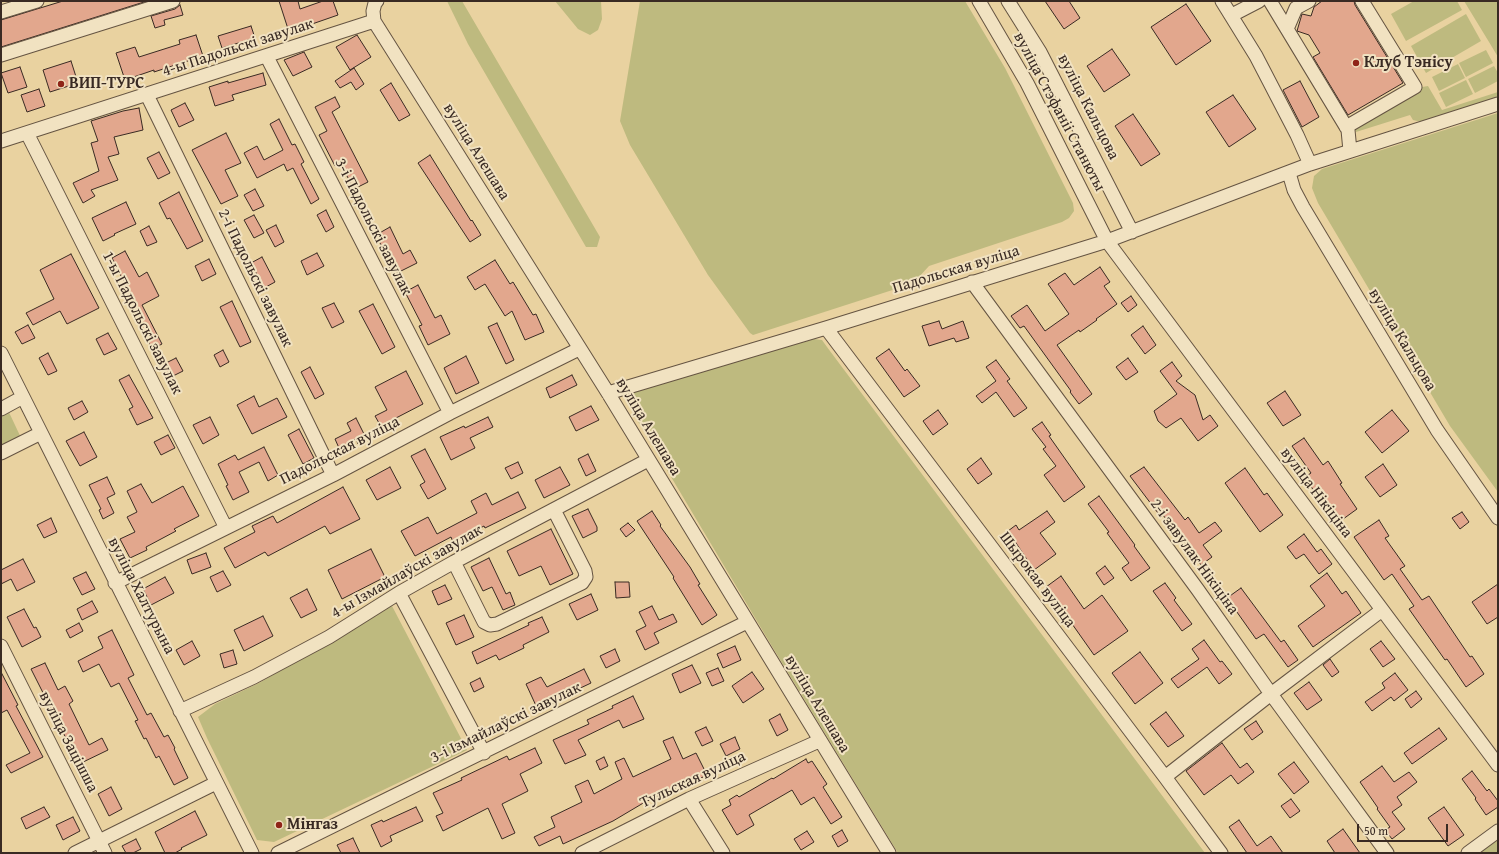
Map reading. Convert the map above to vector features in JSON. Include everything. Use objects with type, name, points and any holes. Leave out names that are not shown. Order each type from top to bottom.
[{"type":"street","points":[[1,12],[37,1]]},
{"type":"street","points":[[1,55],[172,1]]},
{"type":"street","points":[[374,21],[373,10],[377,1]]},
{"type":"street","name":"вуліца Стэфаніі Станюты","points":[[979,1],[1027,83],[1107,241]]},
{"type":"street","name":"вуліца Кальцова","points":[[1008,1],[1040,52],[1132,232]]},
{"type":"street","points":[[1222,1],[1256,56],[1298,135],[1310,164]]},
{"type":"street","points":[[1232,15],[1259,1]]},
{"type":"street","points":[[1270,1],[1348,130],[1350,151]]},
{"type":"street","points":[[1287,29],[1296,8],[1309,1]]},
{"type":"street","points":[[1346,127],[1415,87],[1362,1]]},
{"type":"street","name":"4-ы Падольскі завулак","points":[[1,141],[267,57],[374,21]]},
{"type":"street","name":"вуліца Алешава","points":[[374,21],[608,393],[819,741],[889,853]]},
{"type":"street","name":"3-і Падольскі завулак","points":[[267,57],[450,413]]},
{"type":"street","name":"2-і Падольскі завулак","points":[[147,95],[333,475]]},
{"type":"street","name":"Падольская вуліца","points":[[608,393],[826,328],[1107,241],[1310,164],[1498,104]]},
{"type":"street","name":"1-ы Падольскі завулак","points":[[27,133],[226,528]]},
{"type":"street","name":"вуліца Кальцова","points":[[1289,172],[1294,190],[1302,207],[1437,430],[1498,518]]},
{"type":"street","name":"вуліца Нікіціна","points":[[1107,241],[1498,765]]},
{"type":"street","name":"2-і завулак Нікіціна","points":[[972,282],[1198,590],[1271,694],[1387,853]]},
{"type":"street","name":"Шырокая вуліца","points":[[826,328],[1221,853]]},
{"type":"street","name":"Падольская вуліца","points":[[115,583],[333,475],[450,413],[579,349]]},
{"type":"street","name":"вуліца Халтурына","points":[[1,353],[115,583],[252,853]]},
{"type":"street","points":[[1,409],[23,397]]},
{"type":"street","points":[[1,453],[41,432]]},
{"type":"street","name":"4-ы Ізмайлаўскі завулак","points":[[180,711],[254,677],[329,637],[399,593],[454,562],[648,460]]},
{"type":"street","points":[[454,562],[484,622],[490,625],[497,624],[582,583],[586,577],[586,571],[554,510]]},
{"type":"street","points":[[399,593],[484,753]]},
{"type":"street","points":[[1165,777],[1382,610]]},
{"type":"street","name":"3-і Ізмайлаўскі завулак","points":[[278,853],[484,753],[747,622]]},
{"type":"street","name":"вуліца Зацішша","points":[[1,646],[105,853]]},
{"type":"street","name":"Тульская вуліца","points":[[582,853],[689,799],[819,741]]},
{"type":"street","points":[[75,853],[216,783]]},
{"type":"street","points":[[689,799],[723,853]]},
{"type":"street","points":[[1468,853],[1498,831]]},
{"type":"shaded area","points":[[447,1],[462,1],[600,237],[597,247],[586,247],[468,44]]},
{"type":"shaded area","points":[[555,1],[601,1],[602,19],[598,30],[590,35],[578,29]]},
{"type":"shaded area","points":[[640,1],[965,1],[1005,68],[1073,203],[1074,211],[1069,218],[1062,222],[929,266],[918,278],[908,285],[753,335],[708,275],[630,145],[620,121]]},
{"type":"shaded area","points":[[1414,1],[1457,1],[1462,10],[1406,41],[1391,14]]},
{"type":"shaded area","points":[[1464,1],[1498,1],[1498,57],[1489,42]]},
{"type":"shaded area","points":[[1466,14],[1481,41],[1426,73],[1411,46]]},
{"type":"shaded area","points":[[1486,50],[1493,63],[1466,77],[1459,63]]},
{"type":"shaded area","points":[[1458,64],[1465,78],[1439,91],[1432,77]]},
{"type":"shaded area","points":[[1494,66],[1498,73],[1498,81],[1475,93],[1468,79]]},
{"type":"shaded area","points":[[1466,80],[1473,94],[1446,107],[1439,93]]},
{"type":"shaded area","points":[[1428,86],[1442,110],[1498,92],[1498,98],[1425,121],[1413,120],[1410,115],[1356,132],[1353,126],[1422,87]]},
{"type":"shaded area","points":[[1498,113],[1498,492],[1450,426],[1318,203],[1312,188],[1314,176],[1322,169]]},
{"type":"shaded area","points":[[814,339],[822,340],[1205,853],[898,853],[773,648],[627,403],[626,397],[629,393]]},
{"type":"shaded area","points":[[6,406],[23,442],[1,453],[1,409]]},
{"type":"shaded area","points":[[392,606],[467,750],[274,842],[257,840],[198,717],[215,704],[259,683]]},
{"type":"shaded area","points":[[1498,835],[1498,853],[1474,853]]},
{"type":"building","points":[[63,1],[144,2],[1,47],[1,20]]},
{"type":"building","points":[[279,1],[298,1],[300,9],[323,1],[333,1],[338,15],[289,32]]},
{"type":"building","points":[[1045,1],[1069,1],[1080,18],[1064,29]]},
{"type":"building","name":"Клуб Тэнісу","points":[[1322,1],[1354,1],[1403,83],[1348,115],[1313,57],[1320,53],[1309,35],[1297,31],[1302,14],[1311,16],[1314,7]]},
{"type":"building","points":[[1186,4],[1211,41],[1176,65],[1151,27]]},
{"type":"building","points":[[180,5],[183,15],[164,20],[165,25],[155,28],[151,16],[175,9]]},
{"type":"building","points":[[251,26],[255,38],[222,48],[218,36]]},
{"type":"building","points":[[196,35],[203,56],[125,80],[116,53],[135,47],[139,57],[180,44],[179,40]]},
{"type":"building","points":[[357,35],[371,57],[350,70],[336,47]]},
{"type":"building","points":[[1112,49],[1130,75],[1104,92],[1087,66]]},
{"type":"building","points":[[304,52],[312,67],[293,76],[284,60]]},
{"type":"building","points":[[71,61],[78,83],[50,92],[43,70]]},
{"type":"building","points":[[20,67],[27,87],[8,93],[1,73]]},
{"type":"building","points":[[354,68],[364,84],[356,90],[351,82],[340,88],[335,81]]},
{"type":"building","points":[[263,73],[266,85],[232,95],[234,100],[215,106],[209,87]]},
{"type":"building","points":[[1300,81],[1319,117],[1302,127],[1283,90]]},
{"type":"building","points":[[391,83],[410,115],[399,121],[380,90]]},
{"type":"building","points":[[39,89],[45,106],[27,112],[21,95]]},
{"type":"building","points":[[1233,95],[1256,129],[1229,147],[1206,112]]},
{"type":"building","points":[[335,97],[340,107],[332,112],[368,182],[354,189],[340,163],[335,166],[319,135],[327,131],[315,107]]},
{"type":"building","points":[[185,103],[194,120],[179,127],[171,110]]},
{"type":"building","points":[[139,108],[143,130],[114,137],[119,154],[108,157],[118,180],[91,190],[95,196],[83,203],[73,183],[99,171],[91,143],[98,141],[91,121],[123,111]]},
{"type":"building","points":[[1133,114],[1160,154],[1141,166],[1115,126]]},
{"type":"building","points":[[279,119],[292,145],[295,144],[304,162],[301,164],[319,199],[311,204],[293,168],[287,171],[284,164],[257,178],[244,153],[257,146],[264,160],[283,150],[270,124]]},
{"type":"building","points":[[226,133],[241,163],[225,170],[238,196],[221,204],[192,150]]},
{"type":"building","points":[[159,152],[170,173],[158,179],[147,158]]},
{"type":"building","points":[[430,155],[481,235],[470,242],[418,163]]},
{"type":"building","points":[[255,189],[264,206],[253,211],[244,195]]},
{"type":"building","points":[[179,192],[203,241],[187,249],[170,218],[167,219],[159,203]]},
{"type":"building","points":[[126,202],[136,224],[103,241],[92,218]]},
{"type":"building","points":[[326,210],[334,227],[326,232],[317,215]]},
{"type":"building","points":[[254,215],[264,233],[254,238],[244,220]]},
{"type":"building","points":[[276,225],[284,242],[275,247],[266,230]]},
{"type":"building","points":[[149,226],[157,242],[147,246],[140,231]]},
{"type":"building","points":[[390,227],[403,254],[410,250],[417,263],[393,275],[387,262],[389,261],[376,235]]},
{"type":"building","points":[[125,251],[139,277],[147,272],[159,296],[142,305],[162,344],[152,349],[121,286],[125,284],[112,258]]},
{"type":"building","points":[[317,253],[324,266],[307,275],[301,261]]},
{"type":"building","points":[[71,254],[99,308],[67,324],[60,311],[33,325],[26,313],[54,299],[40,270]]},
{"type":"building","points":[[262,257],[275,282],[264,288],[251,263]]},
{"type":"building","points":[[209,259],[216,274],[202,281],[195,266]]},
{"type":"building","points":[[495,260],[510,284],[513,282],[533,315],[536,314],[544,332],[525,340],[512,311],[505,316],[485,284],[475,290],[467,277]]},
{"type":"building","points":[[1100,267],[1110,282],[1104,286],[1117,304],[1080,332],[1079,330],[1057,345],[1092,394],[1079,404],[1024,326],[1020,328],[1011,316],[1027,305],[1045,331],[1069,314],[1048,284],[1065,273],[1074,285]]},
{"type":"building","points":[[418,285],[435,318],[441,315],[450,334],[428,345],[419,326],[422,325],[405,292]]},
{"type":"building","points":[[1131,296],[1137,305],[1128,312],[1121,303]]},
{"type":"building","points":[[232,301],[251,342],[240,347],[220,307]]},
{"type":"building","points":[[334,303],[344,322],[332,328],[322,308]]},
{"type":"building","points":[[373,304],[395,347],[382,354],[359,311]]},
{"type":"building","points":[[939,321],[942,329],[963,321],[969,338],[956,342],[954,338],[929,346],[922,326]]},
{"type":"building","points":[[497,323],[514,360],[506,364],[488,327]]},
{"type":"building","points":[[28,325],[35,338],[22,344],[15,332]]},
{"type":"building","points":[[1143,326],[1156,345],[1145,354],[1131,335]]},
{"type":"building","points":[[108,333],[117,349],[104,355],[96,339]]},
{"type":"building","points":[[889,349],[905,371],[907,369],[920,386],[904,397],[876,358]]},
{"type":"building","points":[[223,350],[229,362],[220,367],[214,355]]},
{"type":"building","points":[[48,353],[57,371],[48,375],[39,358]]},
{"type":"building","points":[[466,356],[479,383],[456,394],[444,368]]},
{"type":"building","points":[[176,358],[183,371],[169,378],[162,365]]},
{"type":"building","points":[[1128,358],[1138,372],[1126,380],[1116,367]]},
{"type":"building","points":[[996,360],[1010,379],[1007,381],[1027,408],[1014,417],[996,392],[982,403],[976,396],[996,381],[986,367]]},
{"type":"building","points":[[1172,362],[1182,376],[1176,381],[1195,395],[1203,420],[1210,415],[1218,426],[1198,441],[1181,418],[1166,428],[1158,421],[1154,411],[1177,394],[1160,371]]},
{"type":"building","points":[[310,367],[324,394],[315,399],[301,372]]},
{"type":"building","points":[[406,371],[423,404],[396,418],[398,422],[383,430],[375,416],[387,410],[375,387]]},
{"type":"building","points":[[129,375],[153,418],[137,425],[129,409],[133,407],[119,380]]},
{"type":"building","points":[[572,375],[577,385],[550,398],[546,388]]},
{"type":"building","points":[[1285,391],[1301,415],[1283,426],[1267,403]]},
{"type":"building","points":[[254,396],[259,407],[277,398],[287,417],[252,434],[237,405]]},
{"type":"building","points":[[82,401],[88,412],[74,420],[68,408]]},
{"type":"building","points":[[591,406],[599,420],[576,431],[569,417]]},
{"type":"building","points":[[938,410],[948,424],[933,435],[923,421]]},
{"type":"building","points":[[1392,410],[1409,431],[1382,453],[1365,432]]},
{"type":"building","points":[[210,417],[219,435],[203,444],[193,425]]},
{"type":"building","points":[[488,417],[493,427],[470,438],[475,448],[451,460],[440,437],[464,426],[465,428]]},
{"type":"building","points":[[356,418],[367,440],[358,444],[356,439],[339,448],[335,439],[351,431],[347,423]]},
{"type":"building","points":[[1042,422],[1051,435],[1049,436],[1085,487],[1064,502],[1044,475],[1056,466],[1043,449],[1046,447],[1032,429]]},
{"type":"building","points":[[299,429],[314,458],[303,464],[288,435]]},
{"type":"building","points":[[84,432],[97,457],[80,466],[66,441]]},
{"type":"building","points":[[168,435],[175,448],[161,455],[154,442]]},
{"type":"building","points":[[1304,438],[1323,465],[1328,461],[1342,483],[1340,484],[1357,509],[1339,522],[1322,497],[1319,499],[1305,477],[1311,473],[1292,446]]},
{"type":"building","points":[[264,447],[278,475],[268,481],[259,462],[239,472],[249,492],[233,500],[218,464],[235,455],[238,460]]},
{"type":"building","points":[[425,449],[446,489],[428,499],[420,485],[425,482],[411,456]]},
{"type":"building","points":[[588,454],[596,471],[586,476],[578,459]]},
{"type":"building","points":[[981,458],[992,474],[978,484],[967,469]]},
{"type":"building","points":[[518,462],[523,473],[511,479],[505,468]]},
{"type":"building","points":[[1383,464],[1397,485],[1380,497],[1365,477]]},
{"type":"building","points":[[390,467],[401,488],[377,500],[366,480]]},
{"type":"building","points":[[560,467],[570,485],[544,498],[535,480]]},
{"type":"building","points":[[1144,467],[1185,520],[1188,517],[1199,533],[1215,522],[1222,531],[1203,545],[1212,557],[1201,565],[1181,537],[1180,538],[1163,515],[1161,517],[1130,476]]},
{"type":"building","points":[[1245,468],[1264,495],[1267,493],[1283,515],[1260,532],[1225,483]]},
{"type":"building","points":[[107,477],[115,494],[107,498],[114,513],[103,519],[99,510],[101,509],[89,485]]},
{"type":"building","points":[[141,484],[152,503],[183,486],[199,516],[174,529],[176,531],[146,547],[147,550],[130,558],[120,539],[135,532],[127,517],[137,512],[127,491]]},
{"type":"building","points":[[343,487],[360,519],[330,534],[325,526],[268,556],[265,552],[235,568],[224,548],[255,532],[252,526],[273,516],[277,523]]},
{"type":"building","points":[[518,492],[526,508],[485,528],[484,526],[453,542],[451,537],[415,556],[401,531],[428,517],[437,534],[477,513],[471,501],[486,493],[492,505]]},
{"type":"building","points":[[1099,496],[1150,568],[1131,581],[1122,568],[1129,563],[1107,533],[1109,532],[1088,504]]},
{"type":"building","points":[[588,509],[597,527],[597,531],[583,538],[572,516]]},
{"type":"building","points":[[652,511],[661,525],[660,526],[690,567],[700,584],[698,585],[717,615],[702,625],[673,578],[674,577],[637,521]]},
{"type":"building","points":[[1047,511],[1055,522],[1040,533],[1056,554],[1034,570],[1008,531],[1016,525],[1019,530]]},
{"type":"building","points":[[1462,512],[1469,522],[1460,529],[1452,518]]},
{"type":"building","points":[[51,518],[57,532],[44,538],[37,525]]},
{"type":"building","points":[[1379,520],[1389,536],[1385,538],[1405,566],[1400,569],[1422,600],[1429,596],[1470,657],[1472,656],[1484,674],[1466,687],[1409,609],[1414,606],[1392,574],[1384,580],[1354,537]]},
{"type":"building","points":[[628,523],[635,530],[626,537],[620,529]]},
{"type":"building","points":[[551,529],[573,574],[550,585],[541,566],[519,576],[507,551]]},
{"type":"building","points":[[1304,534],[1317,552],[1321,549],[1332,564],[1319,574],[1304,554],[1296,559],[1287,547]]},
{"type":"building","points":[[371,549],[385,577],[342,599],[328,570]]},
{"type":"building","points":[[206,553],[211,567],[192,574],[187,560]]},
{"type":"building","points":[[489,558],[506,594],[510,592],[515,605],[503,610],[492,587],[483,591],[471,567]]},
{"type":"building","points":[[23,559],[35,582],[17,591],[11,579],[1,584],[1,570]]},
{"type":"building","points":[[1105,566],[1114,578],[1104,585],[1096,573]]},
{"type":"building","points":[[223,571],[231,585],[217,592],[210,577]]},
{"type":"building","points":[[86,572],[95,589],[82,595],[73,578]]},
{"type":"building","points":[[1327,573],[1342,594],[1346,591],[1361,613],[1313,647],[1298,626],[1325,606],[1310,586]]},
{"type":"building","points":[[1061,576],[1084,609],[1102,595],[1128,631],[1094,655],[1046,587]]},
{"type":"building","points":[[165,577],[174,593],[151,605],[143,589]]},
{"type":"building","points":[[615,582],[629,582],[630,597],[616,598]]},
{"type":"building","points":[[1165,583],[1176,598],[1174,600],[1192,624],[1182,631],[1153,591]]},
{"type":"building","points":[[1498,584],[1498,617],[1487,624],[1472,602]]},
{"type":"building","points":[[445,585],[452,599],[438,605],[432,591]]},
{"type":"building","points":[[1241,588],[1281,642],[1284,640],[1298,660],[1288,667],[1264,634],[1256,639],[1227,598]]},
{"type":"building","points":[[307,589],[317,610],[301,618],[290,598]]},
{"type":"building","points":[[591,594],[598,610],[577,620],[569,604]]},
{"type":"building","points":[[92,601],[98,612],[82,620],[77,609]]},
{"type":"building","points":[[652,606],[659,620],[673,614],[677,622],[654,633],[659,643],[645,650],[636,631],[646,626],[639,612]]},
{"type":"building","points":[[24,609],[34,628],[36,627],[41,637],[22,647],[7,617]]},
{"type":"building","points":[[464,615],[474,637],[456,645],[446,623]]},
{"type":"building","points":[[263,616],[273,636],[244,651],[234,630]]},
{"type":"building","points":[[542,617],[549,632],[523,645],[524,648],[499,660],[496,655],[477,664],[472,652],[529,625],[528,623]]},
{"type":"building","points":[[79,623],[83,631],[70,638],[66,630]]},
{"type":"building","points":[[112,630],[134,675],[128,678],[147,715],[151,713],[164,737],[168,735],[188,778],[174,785],[159,756],[156,758],[146,738],[144,739],[135,721],[138,720],[119,683],[111,687],[99,664],[83,672],[78,661],[103,648],[98,637]]},
{"type":"building","points":[[1204,640],[1220,662],[1222,661],[1232,674],[1219,684],[1207,667],[1178,688],[1171,679],[1199,659],[1192,649]]},
{"type":"building","points":[[192,641],[200,656],[184,665],[176,650]]},
{"type":"building","points":[[1381,641],[1395,659],[1383,667],[1370,649]]},
{"type":"building","points":[[735,646],[741,660],[723,668],[717,654]]},
{"type":"building","points":[[615,649],[620,661],[606,668],[600,656]]},
{"type":"building","points":[[233,650],[237,664],[224,668],[220,654]]},
{"type":"building","points":[[1140,652],[1163,683],[1135,704],[1112,673]]},
{"type":"building","points":[[1330,659],[1339,672],[1332,677],[1323,665]]},
{"type":"building","points":[[45,663],[58,690],[65,686],[73,701],[69,704],[89,745],[102,738],[108,750],[79,764],[31,669]]},
{"type":"building","points":[[692,665],[701,683],[680,693],[672,674]]},
{"type":"building","points":[[718,668],[724,681],[712,686],[706,673]]},
{"type":"building","points":[[584,669],[591,683],[553,701],[554,703],[538,710],[526,684],[541,677],[547,687]]},
{"type":"building","points":[[1,672],[18,705],[16,706],[43,757],[11,773],[6,765],[30,753],[7,710],[1,713]]},
{"type":"building","points":[[752,672],[764,689],[743,703],[732,686]]},
{"type":"building","points":[[1395,673],[1408,690],[1394,701],[1391,697],[1372,711],[1365,702],[1385,688],[1382,683]]},
{"type":"building","points":[[480,678],[484,687],[474,692],[470,683]]},
{"type":"building","points":[[1309,682],[1322,700],[1307,710],[1294,693]]},
{"type":"building","points":[[1416,691],[1422,699],[1411,708],[1405,699]]},
{"type":"building","points":[[633,696],[644,719],[623,728],[619,720],[578,740],[586,755],[565,764],[553,740],[589,724],[587,720],[613,708],[612,706]]},
{"type":"building","points":[[1166,712],[1184,736],[1168,747],[1150,724]]},
{"type":"building","points":[[780,714],[788,730],[777,736],[769,720]]},
{"type":"building","points":[[1256,721],[1263,732],[1252,740],[1244,729]]},
{"type":"building","points":[[706,727],[713,741],[702,746],[695,732]]},
{"type":"building","points":[[1439,728],[1447,739],[1412,764],[1404,753]]},
{"type":"building","points":[[673,737],[683,759],[696,753],[707,775],[691,783],[690,781],[645,802],[613,821],[563,844],[560,836],[539,846],[534,837],[555,827],[551,817],[582,802],[575,786],[588,780],[594,794],[622,779],[615,762],[624,758],[633,777],[671,759],[663,741]]},
{"type":"building","points":[[735,737],[740,749],[726,756],[720,744]]},
{"type":"building","points":[[1222,743],[1240,768],[1247,763],[1254,772],[1238,784],[1231,775],[1204,795],[1186,771]]},
{"type":"building","points":[[535,748],[542,763],[520,774],[528,791],[502,804],[515,833],[502,839],[488,808],[443,831],[436,816],[443,813],[433,793],[462,780],[461,778],[507,756],[509,760]]},
{"type":"building","points":[[604,757],[608,766],[600,770],[596,761]]},
{"type":"building","points":[[806,759],[808,763],[812,761],[827,784],[823,787],[842,817],[831,824],[814,797],[801,805],[792,790],[749,815],[754,825],[737,835],[722,810],[731,805],[729,800],[737,795],[739,797],[772,778],[773,779]]},
{"type":"building","points":[[1294,762],[1309,782],[1294,794],[1278,774]]},
{"type":"building","points":[[1382,766],[1394,782],[1409,772],[1417,782],[1397,797],[1402,805],[1392,812],[1405,829],[1392,839],[1385,830],[1390,827],[1360,782]]},
{"type":"building","points":[[1472,771],[1487,791],[1489,789],[1498,801],[1498,807],[1486,815],[1462,779]]},
{"type":"building","points":[[111,787],[122,809],[109,816],[98,794]]},
{"type":"building","points":[[1291,799],[1300,811],[1290,818],[1281,806]]},
{"type":"building","points":[[44,807],[50,817],[26,829],[21,818]]},
{"type":"building","points":[[416,807],[423,821],[390,836],[392,841],[381,847],[371,825],[382,820],[383,822]]},
{"type":"building","points":[[1444,807],[1464,835],[1448,846],[1428,818]]},
{"type":"building","points":[[195,811],[207,835],[181,848],[182,849],[175,853],[165,853],[155,832]]},
{"type":"building","points":[[73,817],[80,831],[63,840],[56,825]]},
{"type":"building","points":[[1239,820],[1257,846],[1271,836],[1283,853],[1247,853],[1229,827]]},
{"type":"building","points":[[1343,829],[1360,853],[1335,853],[1327,841]]},
{"type":"building","points":[[842,830],[848,841],[838,847],[832,836]]},
{"type":"building","points":[[807,831],[814,842],[801,850],[794,839]]},
{"type":"building","points":[[353,838],[360,853],[341,853],[337,845]]},
{"type":"building","points":[[136,839],[141,849],[133,853],[126,853],[122,846]]},
{"type":"place","name":"Клуб Тэнісу","points":[[1356,63]]},
{"type":"place","name":"ВИП-ТУРС","points":[[61,84]]},
{"type":"place","name":"Мінгаз","points":[[279,825]]}]
